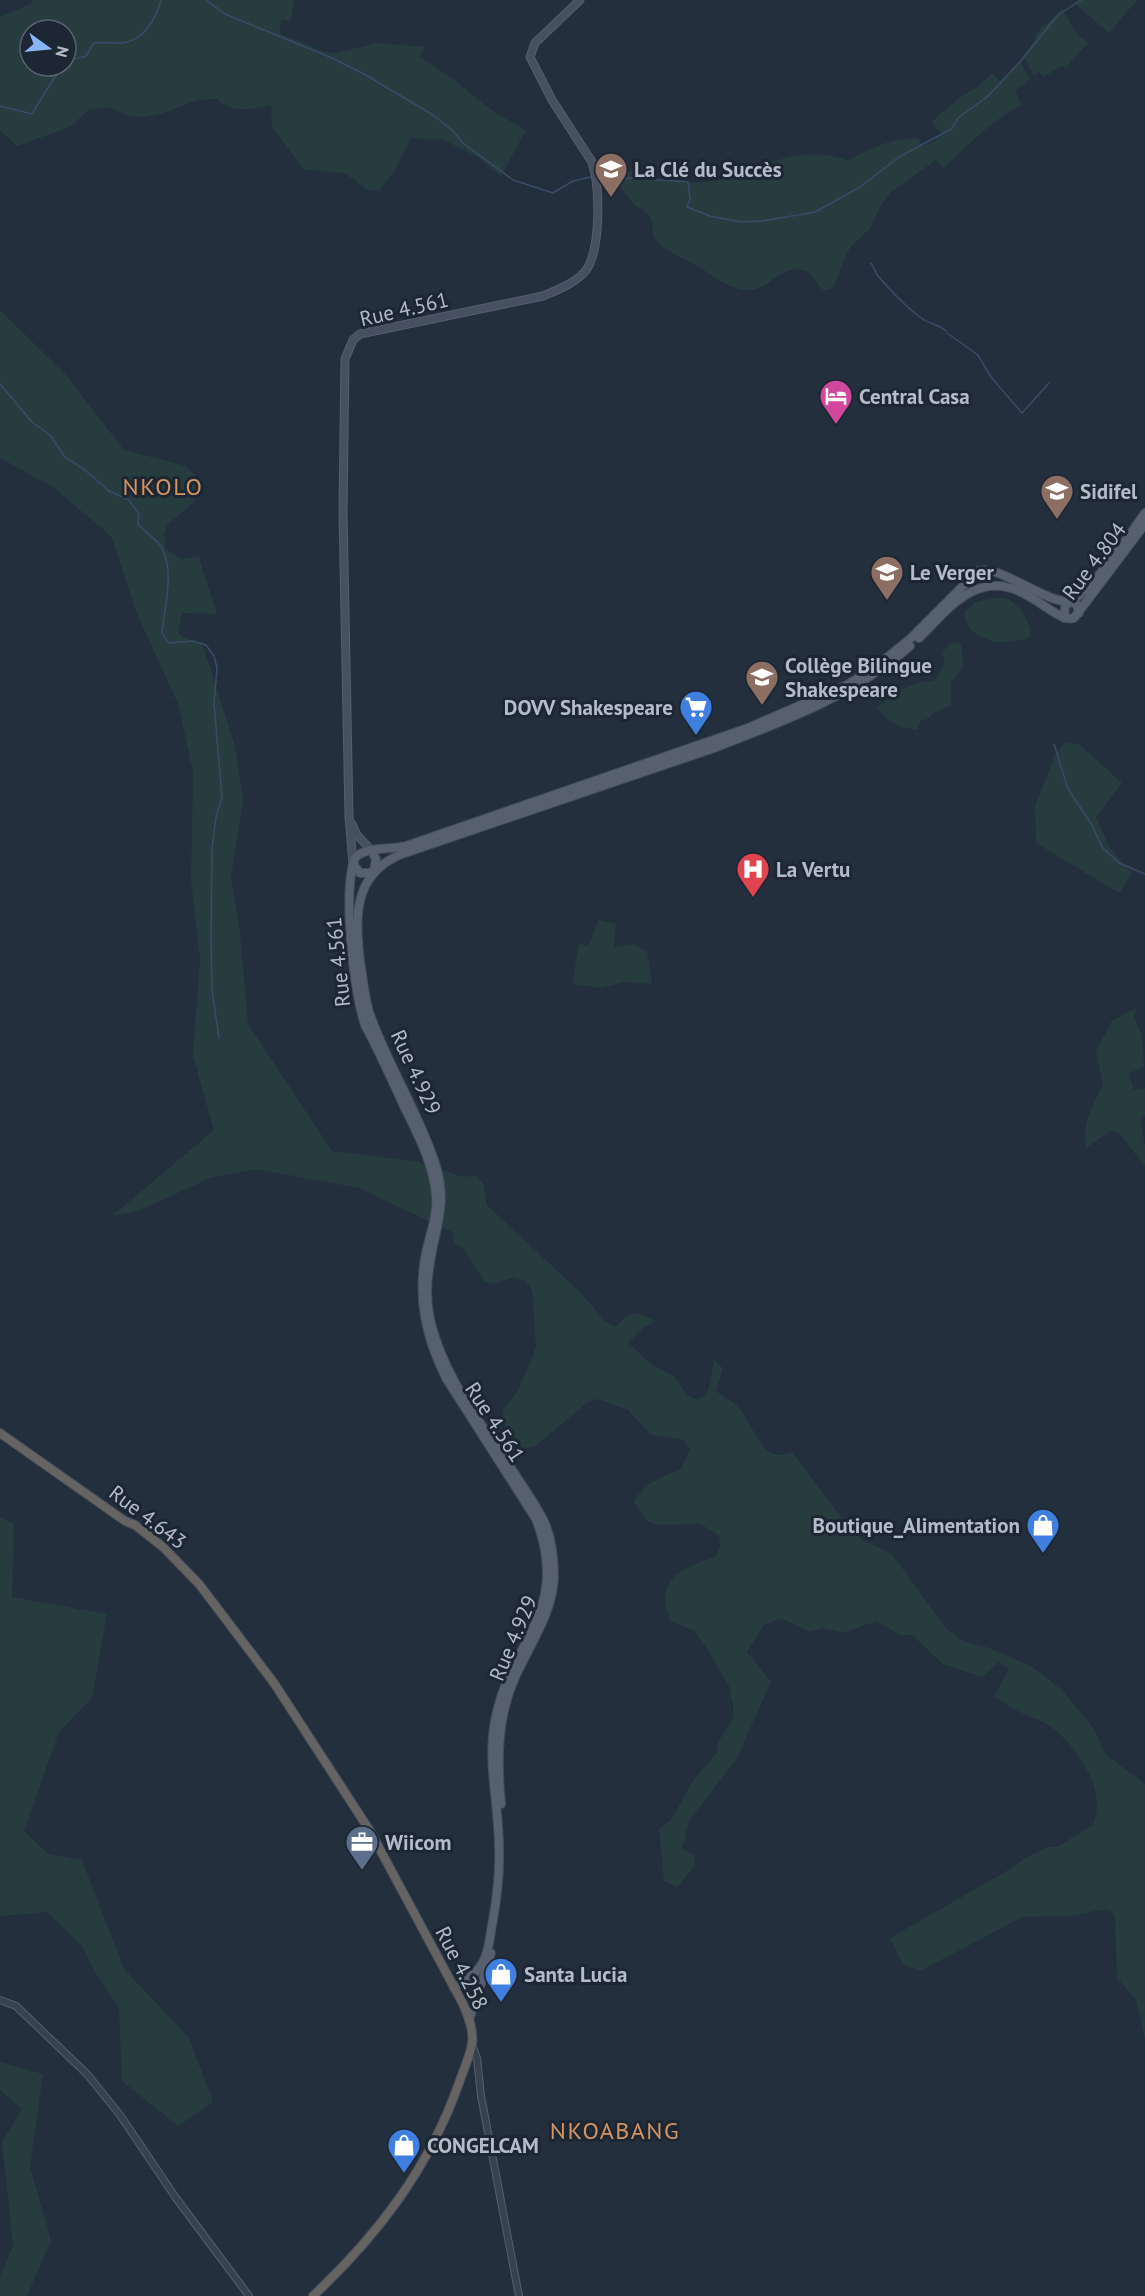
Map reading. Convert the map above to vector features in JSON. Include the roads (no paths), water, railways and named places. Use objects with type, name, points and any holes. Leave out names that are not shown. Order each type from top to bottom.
[{"type":"highway","name":"Rue 4.643","points":[[0,1433],[164,1546],[199,1584],[274,1683]]},
{"type":"highway","name":"Rue 4.258","points":[[274,1683],[370,1831],[454,1988],[469,2020],[472,2044],[450,2109],[410,2183],[367,2242],[313,2296]]},
{"type":"main road","name":"Rue 4.561","points":[[454,1988],[479,1967],[487,1952],[495,1906],[499,1857],[493,1767],[495,1723],[510,1675],[540,1616],[548,1580],[547,1561],[541,1530],[533,1513],[446,1378],[436,1358],[425,1323],[422,1277],[436,1208],[430,1165],[421,1140],[365,1025],[361,1012],[350,920],[350,881],[353,864],[349,816],[343,512],[344,365],[353,340],[360,334],[543,296],[560,288],[586,269],[592,254],[597,224],[598,197],[595,170],[552,100],[530,57],[535,43],[580,0]]},
{"type":"main road","points":[[1068,618],[1065,607],[1093,582],[1145,513]]},
{"type":"main road","name":"Rue 4.804","points":[[1068,618],[1080,613],[1145,524]]},
{"type":"main road","points":[[993,571],[995,582],[970,592],[953,604],[887,666],[830,700],[714,748],[416,848],[386,861],[369,873],[360,873],[353,864],[355,858],[367,851],[391,850],[406,846],[748,728],[829,694],[863,675],[896,651],[974,575],[982,570],[993,571],[1057,599],[1070,601],[1077,605],[1080,613]]},
{"type":"main road","points":[[974,575],[975,584],[986,587],[1014,588],[1031,595],[1068,618]]},
{"type":"main road","name":"Rue 4.561","points":[[349,816],[367,851]]},
{"type":"main road","points":[[367,851],[376,859],[374,871]]},
{"type":"main road","name":"Rue 4.929","points":[[374,871],[361,895],[357,920],[365,996],[373,1021],[427,1139],[441,1184],[442,1209],[429,1268],[430,1319],[449,1371],[546,1526],[553,1560],[554,1577],[547,1611],[514,1681],[504,1707],[499,1730],[498,1770],[504,1859],[501,1900],[490,1955],[469,2020]]},
{"type":"street","points":[[0,2000],[16,2006],[87,2074],[120,2115],[176,2198],[249,2296]]},
{"type":"street","points":[[472,2044],[477,2058],[486,2125],[519,2296]]},
{"type":"waterway","points":[[78,58],[86,56],[94,43],[122,43],[137,38],[148,28],[161,0]]},
{"type":"waterway","points":[[206,0],[225,14],[332,58],[364,74],[433,115],[452,130],[463,143],[513,180],[553,193],[573,181],[591,177]]},
{"type":"waterway","points":[[600,177],[688,182],[690,199],[687,207],[710,216],[741,222],[763,221],[815,212],[860,187],[899,157],[951,129],[959,117],[987,97],[1020,62],[1057,16],[1081,0]]},
{"type":"waterway","points":[[0,106],[32,114],[54,78]]},
{"type":"waterway","points":[[732,162],[733,176]]},
{"type":"waterway","points":[[871,263],[878,276],[909,308],[924,320],[946,331]]},
{"type":"waterway","points":[[947,333],[978,355],[991,377],[1022,413],[1049,383]]},
{"type":"waterway","points":[[0,384],[32,422],[50,435],[65,457],[85,470],[109,491],[129,500],[139,514],[138,524],[160,544],[166,558],[168,591],[162,634],[169,643],[193,641],[206,645],[214,656],[217,668],[214,703],[222,797],[216,817],[212,849],[211,939],[212,990],[219,1038]]},
{"type":"waterway","points":[[1054,744],[1068,789],[1092,825],[1102,847],[1119,863],[1145,874]]},
{"type":"place","name":"La Clé du Succès","points":[[611,198]]},
{"type":"place","name":"Central Casa","points":[[836,425]]},
{"type":"place","name":"Sidifel","points":[[1057,520]]},
{"type":"place","name":"Le Verger","points":[[887,601]]},
{"type":"place","name":"Collège Bilingue Shakespeare","points":[[762,706]]},
{"type":"place","name":"DOVV Shakespeare","points":[[696,736]]},
{"type":"place","name":"La Vertu","points":[[753,898]]},
{"type":"place","name":"Boutique_Alimentation","points":[[1043,1554]]},
{"type":"place","name":"Wiicom","points":[[362,1871]]},
{"type":"place","name":"Santa Lucia","points":[[501,2003]]},
{"type":"place","name":"CONGELCAM","points":[[404,2174]]},
{"type":"district","name":"NKOLO","points":[[163,486]]},
{"type":"district","name":"NKOABANG","points":[[615,2130]]}]
